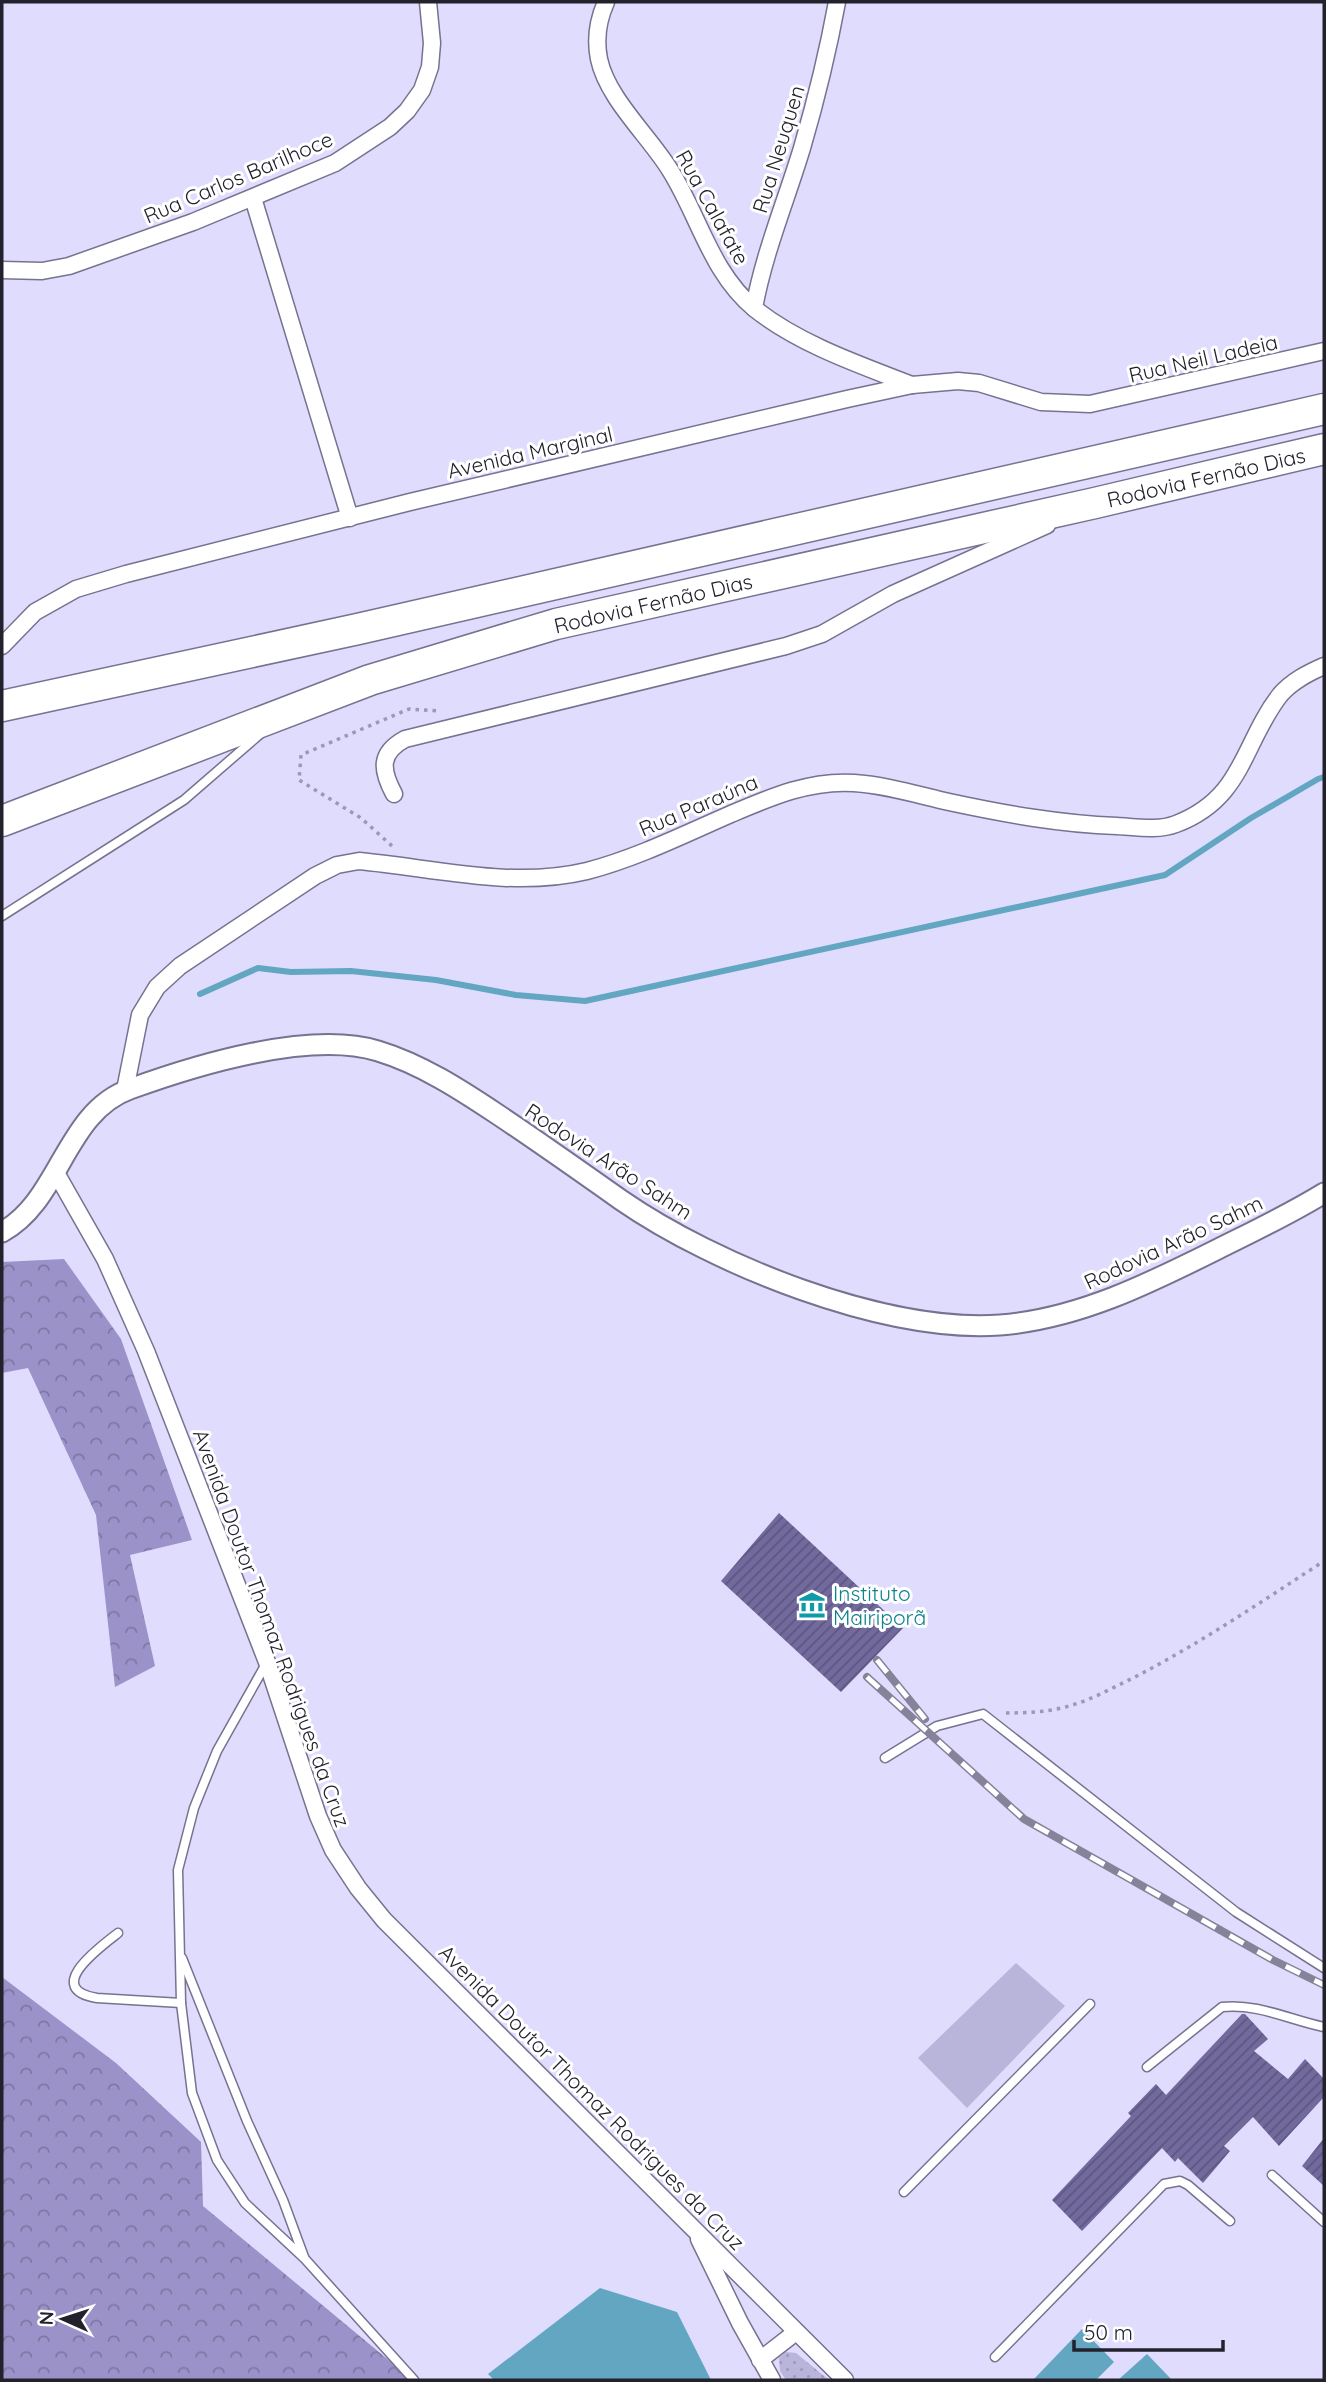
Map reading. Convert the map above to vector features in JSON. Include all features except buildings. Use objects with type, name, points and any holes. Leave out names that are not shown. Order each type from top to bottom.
[{"type":"highway","name":"Rodovia Fernão Dias","points":[[2,706],[358,629],[1324,408]]},
{"type":"highway","name":"Rodovia Fernão Dias","points":[[2,821],[370,680],[556,624],[1324,449]]},
{"type":"street","name":"Rua Carlos Barilhoce","points":[[2,270],[42,271],[69,266],[253,198],[335,163],[390,127],[407,111],[422,90],[430,67],[432,43],[428,2]]},
{"type":"street","name":"Rua Calafate","points":[[606,2],[600,16],[597,38],[599,59],[606,80],[680,186],[702,237],[718,266],[735,288],[754,308],[781,328],[858,365],[912,385]]},
{"type":"street","name":"Rua Neuquen","points":[[754,308],[759,279],[802,150],[837,2]]},
{"type":"street","points":[[253,198],[350,518]]},
{"type":"street","name":"Rua Neil Ladeia","points":[[1090,404],[1324,351]]},
{"type":"street","name":"Avenida Marginal","points":[[2,646],[35,612],[76,589],[126,574],[780,414],[912,385],[958,381],[979,383],[1041,402],[1090,404]]},
{"type":"street","points":[[394,794],[384,772],[385,762],[387,753],[405,739],[786,646],[822,634],[893,594],[1095,503]]},
{"type":"street","name":"Rua Paraúna","points":[[125,1090],[141,1015],[157,987],[180,966],[315,876],[337,865],[359,861],[506,878],[586,871],[621,860],[765,799],[823,783],[855,782],[1018,817],[1077,825],[1151,828],[1173,825],[1199,813],[1223,794],[1241,769],[1281,694],[1299,678],[1324,666]]},
{"type":"street","name":"Rodovia Arão Sahm","points":[[2,1232],[31,1208],[80,1129],[102,1107],[125,1090],[246,1056],[302,1045],[339,1045],[377,1051],[423,1070],[469,1096],[559,1155],[624,1202],[676,1234],[786,1284],[894,1316],[946,1324],[1012,1323],[1049,1317],[1103,1302],[1204,1256],[1324,1193]]},
{"type":"street","name":"Avenida Doutor Thomaz Rodrigues da Cruz","points":[[55,1171],[105,1259],[146,1351],[267,1662],[318,1816],[333,1850],[358,1888],[384,1920],[845,2380]]},
{"type":"street","points":[[692,2225],[772,2380]]},
{"type":"street","points":[[760,2360],[796,2332]]},
{"type":"lane","points":[[2,916],[184,800],[284,713]]},
{"type":"lane","points":[[267,1662],[217,1751],[194,1808],[178,1870],[181,2003],[192,2093],[217,2160],[245,2203],[304,2259],[414,2380]]},
{"type":"lane","points":[[884,1758],[937,1727],[983,1714],[1236,1912],[1324,1968]]},
{"type":"lane","points":[[118,1933],[81,1965],[75,1975],[74,1985],[78,1992],[97,1998],[181,2003]]},
{"type":"lane","points":[[180,1952],[247,2121],[283,2200],[304,2259]]},
{"type":"lane","points":[[904,2192],[1090,2004]]},
{"type":"lane","points":[[1147,2067],[1222,2007],[1261,2010],[1324,2027]]},
{"type":"lane","points":[[1272,2175],[1324,2222]]},
{"type":"lane","points":[[995,2357],[1164,2183],[1180,2181],[1188,2185],[1230,2221]]},
{"type":"path","points":[[983,1714],[1046,1711],[1070,1706],[1101,1693],[1158,1665],[1213,1633],[1324,1561]]},
{"type":"shaded area","points":[[1016,1963],[1065,2006],[967,2108],[918,2058]]},
{"type":"shaded area","points":[[786,2352],[796,2353],[829,2380],[786,2380],[780,2371],[779,2358]]},
{"type":"green space","points":[[64,1259],[121,1339],[192,1540],[130,1555],[155,1666],[115,1687],[96,1515],[28,1368],[2,1373],[2,1262]]},
{"type":"green space","points":[[2,1977],[116,2063],[201,2142],[203,2206],[403,2372],[409,2380],[2,2380]]},
{"type":"water","points":[[600,2288],[677,2312],[711,2380],[494,2380],[488,2374]]},
{"type":"water","points":[[1082,2329],[1114,2362],[1096,2380],[1033,2380]]},
{"type":"water","points":[[1147,2354],[1172,2380],[1118,2380]]},
{"type":"waterway","points":[[200,994],[258,968],[291,972],[351,971],[436,980],[516,995],[585,1001],[1165,875],[1251,818],[1324,777]]},
{"type":"railway","points":[[877,1660],[925,1719]]},
{"type":"railway","points":[[867,1677],[1024,1819],[1273,1960],[1324,1985]]},
{"type":"place","name":"Instituto Mairiporã","points":[[812,1605]]}]
